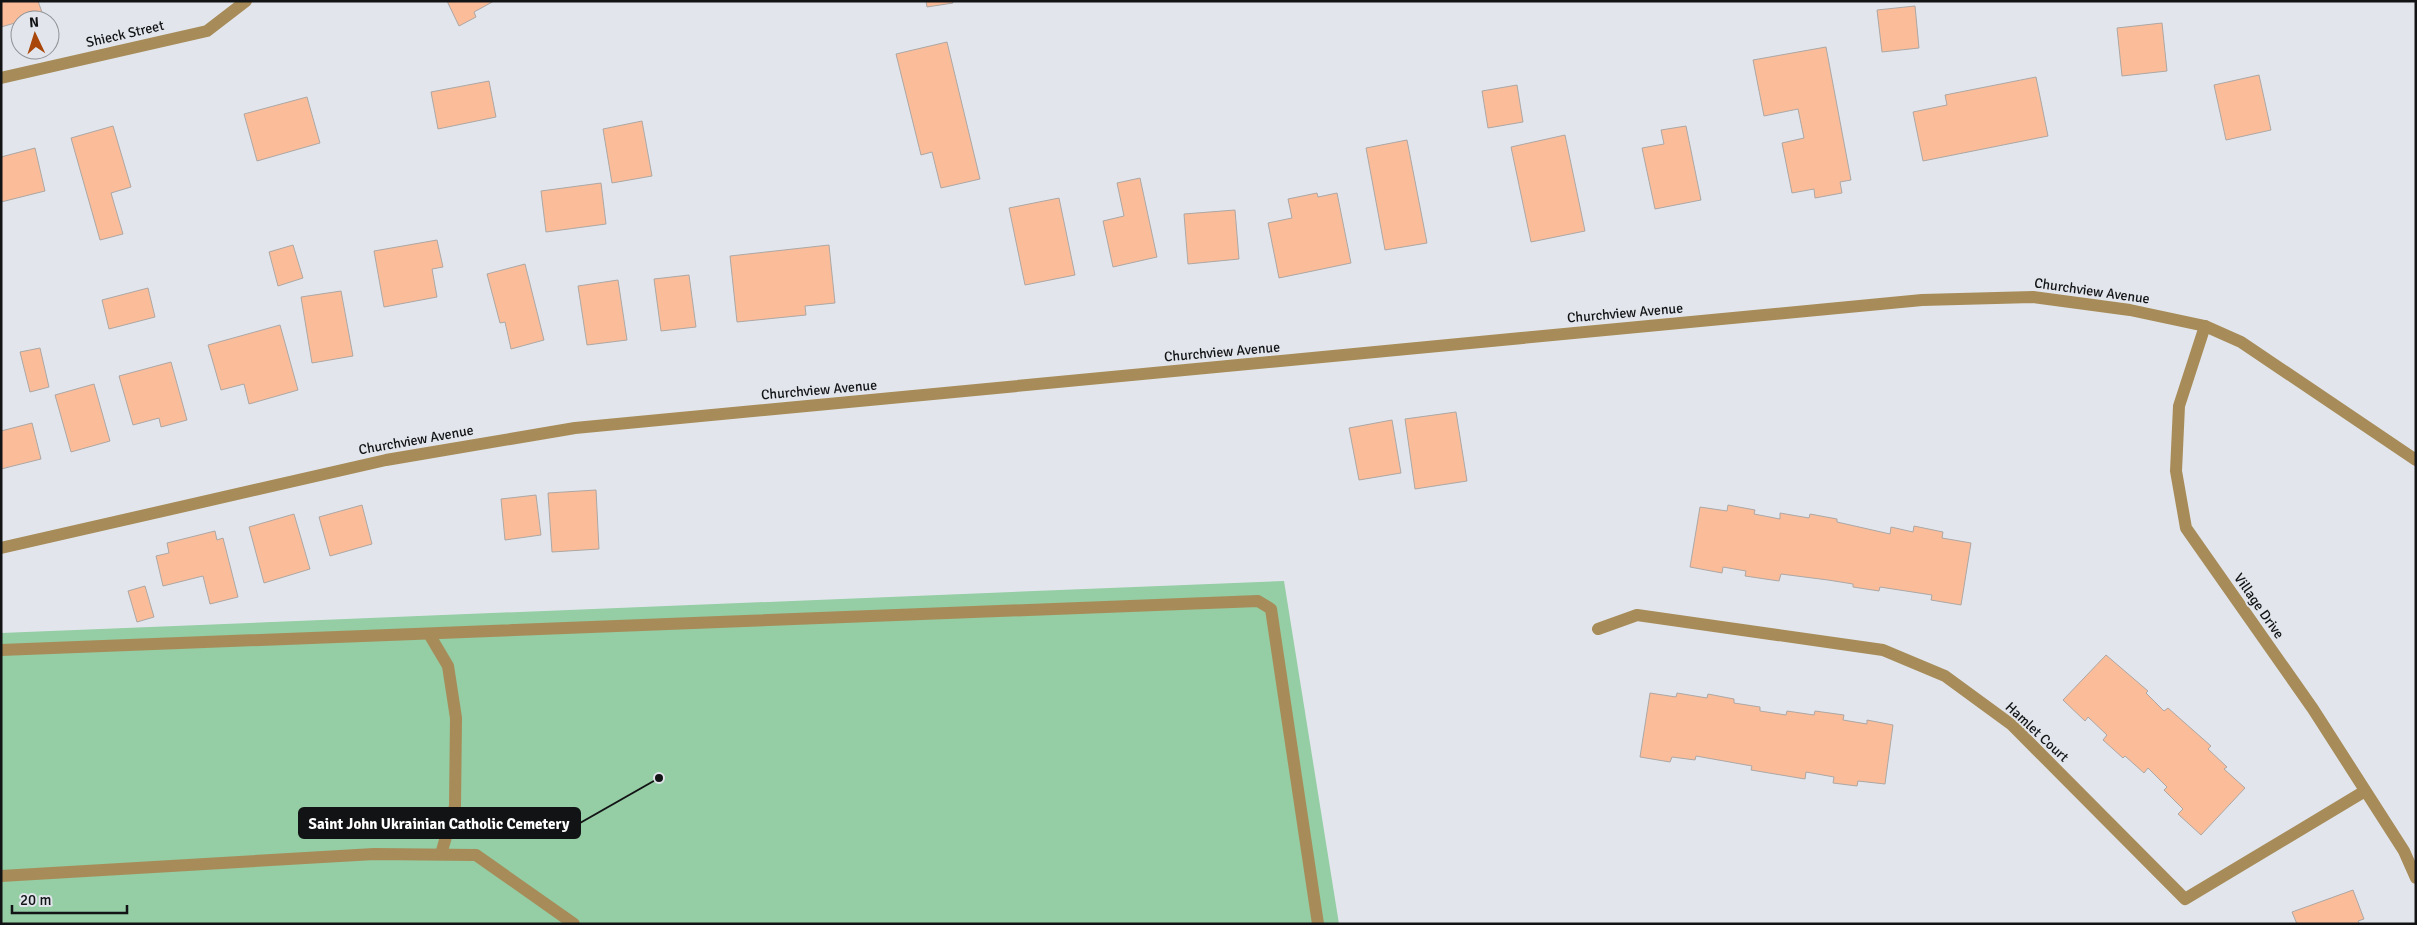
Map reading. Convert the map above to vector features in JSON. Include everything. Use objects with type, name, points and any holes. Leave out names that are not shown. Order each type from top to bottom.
[{"type":"street","name":"Shieck Street","points":[[1,78],[207,31],[246,1]]},
{"type":"street","name":"Churchview Avenue","points":[[1,548],[386,460],[575,428],[1922,300],[2033,297],[2130,310],[2205,326],[2241,342],[2416,460]]},
{"type":"street","name":"Village Drive","points":[[2205,326],[2180,406],[2176,471],[2186,528],[2313,709],[2404,851],[2416,878]]},
{"type":"street","points":[[1,650],[1258,601],[1271,609],[1318,924]]},
{"type":"street","name":"Hamlet Court","points":[[1598,629],[1637,615],[1883,650],[1945,676],[2012,725],[2185,899],[2366,791]]},
{"type":"street","points":[[429,634],[448,666],[456,718],[455,806],[441,854]]},
{"type":"street","points":[[1,876],[374,854],[476,855],[574,924]]},
{"type":"green space","points":[[1284,581],[1339,924],[1,924],[1,633]]},
{"type":"building","points":[[1,1],[38,1],[41,10],[10,10],[10,24],[1,27]]},
{"type":"building","points":[[447,1],[494,1],[474,12],[476,17],[459,26]]},
{"type":"building","points":[[926,1],[953,1],[953,3],[927,7]]},
{"type":"building","points":[[1915,6],[1919,48],[1882,52],[1877,10]]},
{"type":"building","points":[[2162,23],[2167,71],[2122,76],[2117,28]]},
{"type":"building","points":[[947,42],[980,179],[941,188],[932,152],[921,155],[896,54]]},
{"type":"building","points":[[1826,47],[1851,180],[1840,182],[1842,193],[1815,198],[1814,189],[1792,193],[1782,143],[1804,138],[1798,109],[1764,116],[1753,60]]},
{"type":"building","points":[[2259,75],[2271,130],[2226,140],[2214,85]]},
{"type":"building","points":[[2036,77],[2048,136],[1923,161],[1913,112],[1947,105],[1945,95]]},
{"type":"building","points":[[489,81],[496,117],[438,129],[431,92]]},
{"type":"building","points":[[1517,85],[1523,122],[1488,128],[1482,91]]},
{"type":"building","points":[[307,97],[320,143],[257,161],[244,114]]},
{"type":"building","points":[[642,121],[652,176],[612,183],[603,129]]},
{"type":"building","points":[[113,126],[131,187],[111,193],[123,234],[100,240],[71,138]]},
{"type":"building","points":[[1686,126],[1701,200],[1655,209],[1642,148],[1664,144],[1661,130]]},
{"type":"building","points":[[1565,135],[1585,231],[1531,242],[1511,147]]},
{"type":"building","points":[[1407,140],[1427,243],[1385,250],[1366,148]]},
{"type":"building","points":[[35,148],[45,191],[1,202],[1,157]]},
{"type":"building","points":[[1140,178],[1157,257],[1113,267],[1103,221],[1124,216],[1117,183]]},
{"type":"building","points":[[601,183],[606,224],[546,232],[541,191]]},
{"type":"building","points":[[1317,193],[1318,197],[1337,193],[1351,263],[1279,278],[1268,223],[1292,218],[1288,199]]},
{"type":"building","points":[[1059,198],[1075,275],[1025,285],[1009,208]]},
{"type":"building","points":[[1235,210],[1239,259],[1188,264],[1184,214]]},
{"type":"building","points":[[437,240],[443,267],[432,269],[437,297],[384,307],[374,251]]},
{"type":"building","points":[[293,245],[303,278],[278,286],[269,252]]},
{"type":"building","points":[[829,245],[835,303],[805,306],[806,315],[737,322],[730,256]]},
{"type":"building","points":[[525,264],[544,340],[511,349],[505,322],[500,323],[487,274]]},
{"type":"building","points":[[689,275],[696,327],[661,331],[654,279]]},
{"type":"building","points":[[618,280],[627,340],[587,345],[578,286]]},
{"type":"building","points":[[148,288],[155,317],[109,329],[102,300]]},
{"type":"building","points":[[341,291],[353,356],[312,363],[301,297]]},
{"type":"building","points":[[280,325],[298,390],[249,404],[244,384],[221,390],[208,345]]},
{"type":"building","points":[[40,348],[49,387],[30,392],[20,352]]},
{"type":"building","points":[[171,362],[187,420],[161,427],[159,418],[133,425],[119,376]]},
{"type":"building","points":[[94,384],[110,441],[71,452],[55,395]]},
{"type":"building","points":[[1456,412],[1467,481],[1415,489],[1405,419]]},
{"type":"building","points":[[1392,420],[1401,473],[1359,480],[1349,428]]},
{"type":"building","points":[[32,423],[41,459],[1,469],[1,431]]},
{"type":"building","points":[[596,490],[599,549],[552,552],[548,493]]},
{"type":"building","points":[[536,495],[541,535],[505,540],[501,499]]},
{"type":"building","points":[[362,505],[372,544],[330,556],[319,517]]},
{"type":"building","points":[[1728,505],[1755,510],[1754,514],[1780,519],[1780,513],[1809,518],[1810,514],[1837,519],[1837,522],[1890,534],[1891,527],[1913,532],[1914,526],[1943,532],[1942,538],[1971,543],[1961,605],[1931,600],[1932,595],[1880,587],[1879,591],[1853,587],[1853,584],[1781,574],[1779,581],[1745,576],[1746,571],[1723,567],[1722,573],[1690,567],[1700,507],[1727,511]]},
{"type":"building","points":[[294,514],[310,569],[264,583],[249,527]]},
{"type":"building","points":[[215,531],[217,540],[223,538],[238,597],[210,604],[203,576],[163,586],[156,556],[169,553],[167,543]]},
{"type":"building","points":[[145,586],[154,617],[137,622],[128,591]]},
{"type":"building","points":[[2106,655],[2148,691],[2146,693],[2164,711],[2168,708],[2211,746],[2208,749],[2227,767],[2224,769],[2245,788],[2201,835],[2178,814],[2183,809],[2164,790],[2167,787],[2148,768],[2144,773],[2125,756],[2123,758],[2103,740],[2107,735],[2088,717],[2085,721],[2063,700]]},
{"type":"building","points":[[1650,693],[1676,697],[1677,693],[1707,698],[1708,694],[1734,699],[1734,703],[1760,707],[1760,711],[1786,715],[1787,711],[1814,715],[1815,711],[1844,715],[1843,720],[1867,724],[1867,720],[1893,725],[1885,784],[1858,781],[1857,786],[1833,783],[1834,777],[1806,772],[1805,779],[1751,770],[1752,766],[1696,756],[1695,760],[1672,757],[1670,762],[1640,757]]},
{"type":"building","points":[[2353,890],[2364,919],[2358,921],[2360,924],[2297,924],[2292,912]]},
{"type":"place","name":"Saint John Ukrainian Catholic Cemetery","points":[[659,778]]}]
